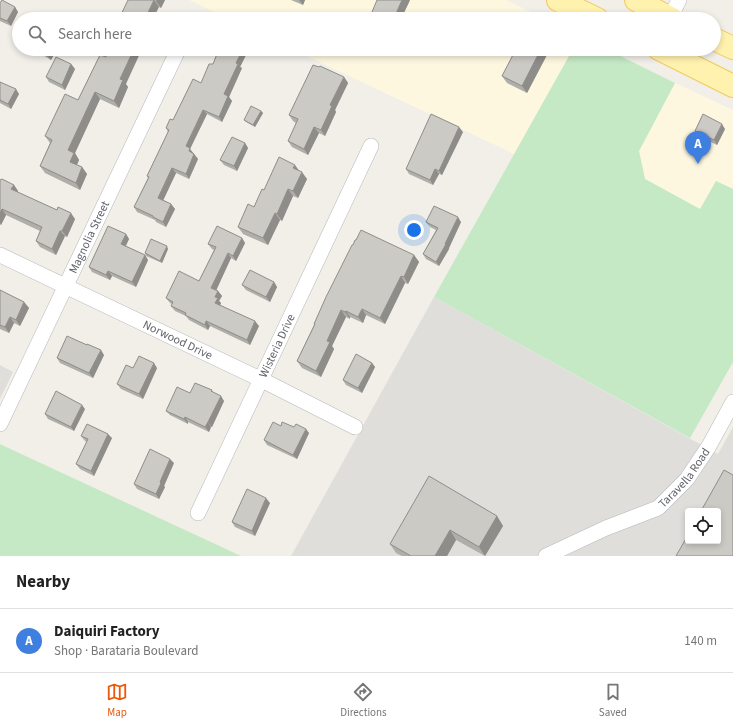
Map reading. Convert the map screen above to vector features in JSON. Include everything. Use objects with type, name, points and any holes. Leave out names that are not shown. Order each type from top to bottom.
[{"type":"main road","points":[[558,0],[583,12]]},
{"type":"main road","points":[[636,0],[674,12]]},
{"type":"main road","points":[[721,42],[733,48]]},
{"type":"main road","points":[[673,56],[733,86]]},
{"type":"street","name":"Magnolia Street","points":[[0,424],[175,56]]},
{"type":"street","name":"Wisteria Drive","points":[[198,513],[371,146]]},
{"type":"street","name":"Norwood Drive","points":[[0,255],[262,380],[355,427]]},
{"type":"street","name":"Taravella Road","points":[[546,556],[606,528],[658,508],[687,479],[709,446],[733,402]]},
{"type":"shaded area","points":[[189,0],[506,0],[531,12],[214,12]]},
{"type":"shaded area","points":[[307,56],[569,56],[514,154]]},
{"type":"shaded area","points":[[675,83],[733,110],[733,189],[716,181],[701,210],[645,179],[639,151]]},
{"type":"shaded area","points":[[434,297],[718,454],[733,427],[733,556],[291,556]]},
{"type":"shaded area","points":[[0,365],[13,372],[0,399]]},
{"type":"green space","points":[[569,56],[620,56],[675,83],[639,151],[645,179],[700,209],[716,181],[733,189],[733,362],[690,438],[434,297]]},
{"type":"green space","points":[[0,444],[4,446],[241,556],[0,556]]},
{"type":"building","points":[[2,0],[15,7],[7,21],[0,18],[0,3]]},
{"type":"building","points":[[128,0],[154,0],[148,12],[122,12]]},
{"type":"building","points":[[377,0],[402,0],[397,12],[372,12]]},
{"type":"building","points":[[100,56],[131,56],[120,79],[123,80],[114,101],[95,92],[68,150],[74,153],[70,162],[82,167],[76,183],[40,166],[52,140],[45,136],[65,94],[78,100]]},
{"type":"building","points":[[216,56],[240,56],[236,63],[238,64],[224,94],[228,96],[219,117],[203,110],[186,146],[190,148],[189,151],[194,154],[186,174],[172,168],[158,198],[171,204],[163,222],[134,207],[149,177],[147,176],[169,130],[166,128],[170,119],[173,120],[193,79],[201,83],[209,64],[213,64]]},
{"type":"building","points":[[512,56],[537,56],[522,86],[502,76]]},
{"type":"building","points":[[56,57],[71,64],[62,85],[46,77]]},
{"type":"building","points":[[313,65],[320,66],[344,77],[330,105],[332,106],[321,130],[314,127],[304,149],[288,141],[298,119],[289,115]]},
{"type":"building","points":[[0,82],[16,89],[8,104],[0,100]]},
{"type":"building","points":[[251,106],[261,111],[253,125],[244,120]]},
{"type":"building","points":[[431,114],[459,127],[439,171],[435,169],[430,180],[406,169]]},
{"type":"building","points":[[703,114],[722,124],[714,140],[695,131]]},
{"type":"building","points":[[232,137],[245,143],[234,166],[220,160]]},
{"type":"building","points":[[279,157],[295,165],[293,168],[302,172],[293,191],[288,189],[277,214],[275,213],[263,238],[238,227],[248,204],[254,207],[262,189],[264,190]]},
{"type":"building","points":[[2,179],[14,185],[11,189],[57,210],[58,207],[71,213],[62,231],[60,231],[52,249],[36,241],[42,227],[2,209],[0,213],[0,180]]},
{"type":"building","points":[[434,206],[458,217],[436,262],[423,254],[438,228],[426,222]]},
{"type":"building","points":[[108,226],[126,234],[121,244],[145,255],[132,282],[108,271],[106,275],[89,267]]},
{"type":"building","points":[[217,226],[242,238],[233,256],[228,253],[211,288],[218,291],[215,297],[218,298],[215,303],[255,321],[247,340],[206,321],[205,325],[185,315],[186,313],[171,306],[173,302],[166,298],[179,271],[199,281],[216,247],[208,244]]},
{"type":"building","points":[[361,230],[414,255],[404,277],[401,276],[380,318],[362,309],[358,317],[341,310],[327,341],[330,342],[316,371],[297,361],[326,297]]},
{"type":"building","points":[[151,239],[167,246],[160,261],[145,253]]},
{"type":"building","points":[[250,270],[274,282],[266,297],[242,285]]},
{"type":"building","points":[[0,290],[24,302],[16,320],[10,317],[5,327],[0,325]]},
{"type":"building","points":[[67,336],[101,350],[89,373],[57,358]]},
{"type":"building","points":[[356,354],[372,363],[358,388],[343,380]]},
{"type":"building","points":[[139,356],[154,363],[139,394],[117,384],[126,365],[133,368]]},
{"type":"building","points":[[195,383],[212,390],[211,391],[221,396],[205,427],[185,417],[184,419],[166,411],[177,387],[190,393]]},
{"type":"building","points":[[56,391],[82,405],[71,427],[45,414]]},
{"type":"building","points":[[273,422],[281,426],[282,422],[294,427],[296,424],[306,429],[293,455],[264,440]]},
{"type":"building","points":[[87,424],[108,434],[91,471],[76,464],[88,439],[81,436]]},
{"type":"building","points":[[150,449],[170,459],[156,494],[134,484]]},
{"type":"building","points":[[724,470],[733,475],[733,556],[676,556],[685,540],[685,544],[721,544],[721,508],[703,508]]},
{"type":"building","points":[[429,476],[497,516],[479,547],[450,530],[435,556],[411,556],[390,544]]},
{"type":"building","points":[[247,489],[266,498],[252,531],[232,522]]},
{"type":"place","name":"Daiquiri Factory","points":[[698,164]]}]
